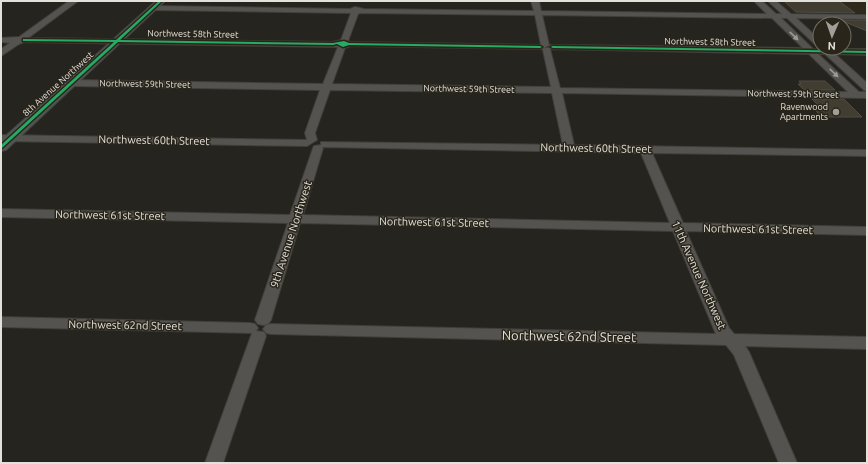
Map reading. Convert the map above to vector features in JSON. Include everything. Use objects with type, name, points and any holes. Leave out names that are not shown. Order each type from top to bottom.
[{"type":"main road","name":"8th Avenue Northwest","points":[[1,147],[6,138],[72,83],[161,1]]},
{"type":"street","points":[[1,52],[74,1]]},
{"type":"street","name":"9th Avenue Northwest","points":[[214,463],[295,219],[315,144],[310,133],[359,1]]},
{"type":"street","points":[[535,1],[569,147]]},
{"type":"street","points":[[758,1],[857,95]]},
{"type":"street","points":[[772,1],[812,37]]},
{"type":"street","points":[[153,8],[867,17]]},
{"type":"street","name":"Northwest 58th Street","points":[[1,40],[810,51]]},
{"type":"street","name":"Northwest 58th Street","points":[[852,51],[867,52]]},
{"type":"street","points":[[832,56],[867,88]]},
{"type":"street","name":"Northwest 59th Street","points":[[72,83],[867,95]]},
{"type":"street","name":"Northwest 60th Street","points":[[6,138],[867,153]]},
{"type":"street","name":"11th Avenue Northwest","points":[[645,149],[722,331],[740,352],[788,463]]},
{"type":"street","name":"Northwest 61st Street","points":[[1,213],[867,231]]},
{"type":"street","name":"Northwest 62nd Street","points":[[1,322],[867,344]]},
{"type":"shaded area","points":[[779,1],[867,1],[867,14],[793,13]]},
{"type":"building","points":[[784,1],[839,1],[855,13],[796,12]]},
{"type":"building","points":[[852,20],[865,20],[867,22],[867,31],[852,25]]},
{"type":"building","points":[[799,81],[825,81],[835,90],[804,90],[798,84],[801,84]]},
{"type":"building","name":"Ravenwood Apartments","points":[[812,99],[844,99],[862,117],[822,117],[811,106],[818,105]]},
{"type":"cycle path","points":[[1,147],[161,1]]},
{"type":"cycle path","points":[[24,40],[333,44],[344,42],[349,44],[343,46],[338,44]]},
{"type":"cycle path","points":[[349,44],[540,47]]},
{"type":"cycle path","points":[[553,47],[867,52]]},
{"type":"place","name":"Ravenwood Apartments","points":[[836,112]]}]
